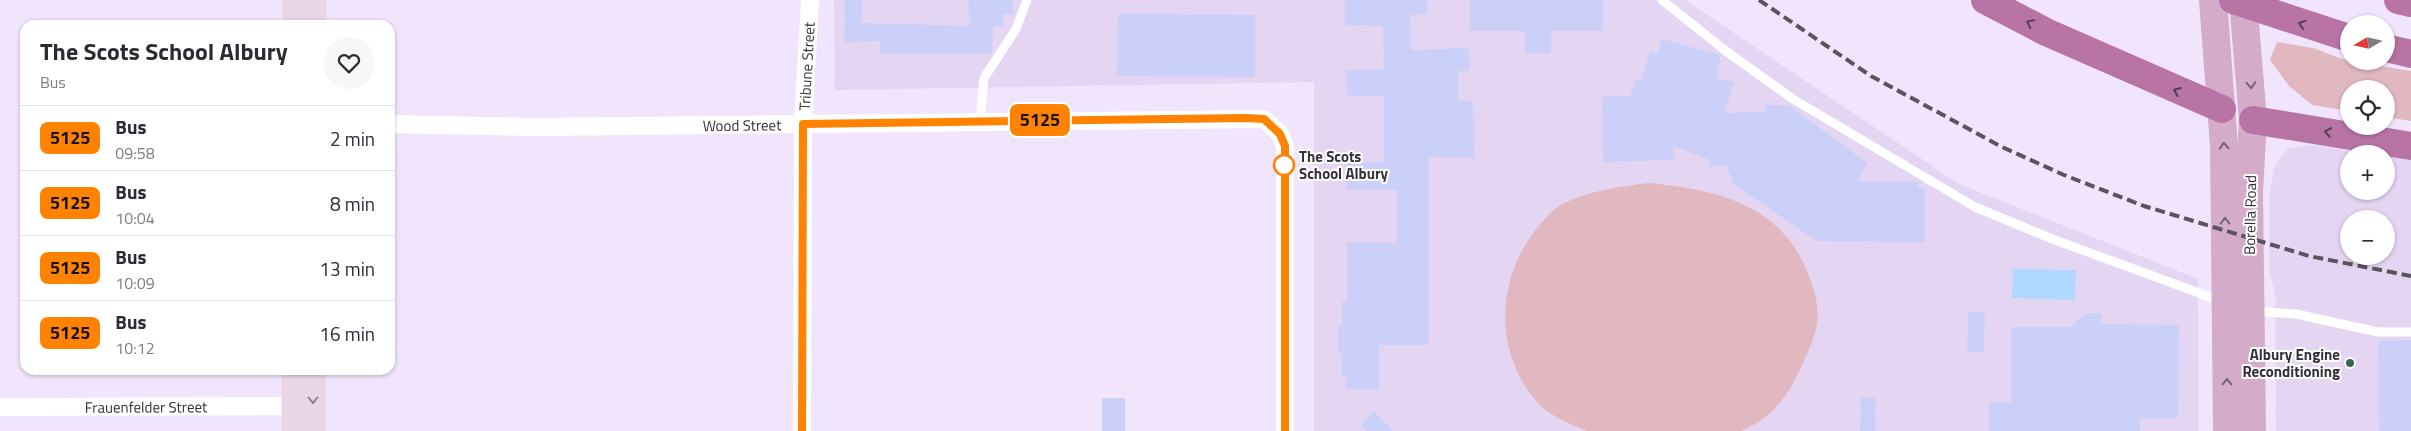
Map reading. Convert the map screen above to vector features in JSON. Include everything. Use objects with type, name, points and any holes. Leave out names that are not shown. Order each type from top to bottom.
[{"type":"highway","points":[[1985,0],[2046,32],[2222,109]]},
{"type":"highway","points":[[2233,0],[2340,35]]},
{"type":"highway","points":[[2398,0],[2411,3]]},
{"type":"highway","points":[[2395,50],[2411,54]]},
{"type":"highway","points":[[2253,120],[2411,146]]},
{"type":"main road","points":[[295,0],[295,20]]},
{"type":"main road","points":[[314,0],[314,20]]},
{"type":"main road","name":"Borella Road","points":[[2213,0],[2222,109],[2237,188],[2239,307],[2252,431]]},
{"type":"main road","name":"Borella Road","points":[[2237,188],[2253,120],[2243,0]]},
{"type":"main road","points":[[2222,109],[2253,120]]},
{"type":"main road","name":"Borella Road","points":[[2228,431],[2239,307]]},
{"type":"main road","points":[[294,375],[294,431]]},
{"type":"main road","points":[[313,375],[313,431]]},
{"type":"street","name":"Tribune Street","points":[[802,431],[803,124],[810,0]]},
{"type":"street","name":"Wood Street","points":[[395,124],[537,127],[1264,119],[1280,134],[1285,146],[1285,431]]},
{"type":"street","name":"Frauenfelder Street","points":[[0,406],[294,406]]},
{"type":"lane","points":[[980,121],[984,78],[1016,29],[1027,0]]},
{"type":"lane","points":[[1662,0],[1726,51],[1793,99],[1974,207],[2064,243],[2239,307],[2296,314],[2378,332],[2411,332]]},
{"type":"shaded area","name":"The Scots School Albury","points":[[834,0],[1685,0],[1959,184],[2198,279],[2199,431],[1314,431],[1314,82],[835,90]]},
{"type":"shaded area","points":[[2277,42],[2313,48],[2340,58],[2340,70],[2395,70],[2395,68],[2411,71],[2411,121],[2395,118],[2395,80],[2340,80],[2340,110],[2312,105],[2289,86],[2270,60]]},
{"type":"shaded area","points":[[2307,145],[2340,149],[2340,200],[2395,200],[2395,156],[2411,159],[2411,431],[2276,431],[2275,301],[2277,301],[2269,270],[2269,196],[2275,166],[2287,149]]},
{"type":"shaded area","points":[[1649,183],[1699,190],[1745,205],[1765,217],[1782,232],[1797,252],[1809,276],[1816,300],[1816,330],[1798,375],[1786,395],[1771,412],[1763,419],[1741,431],[1587,431],[1543,408],[1524,384],[1513,363],[1507,341],[1505,318],[1507,295],[1512,273],[1521,252],[1534,232],[1553,210],[1570,200],[1604,190]]},
{"type":"water","points":[[2013,269],[2076,270],[2075,300],[2012,298]]},
{"type":"building","points":[[845,0],[862,0],[862,23],[970,26],[968,0],[1012,0],[1014,14],[1003,14],[1003,26],[993,27],[992,54],[880,54],[880,41],[844,42]]},
{"type":"building","points":[[1345,0],[1427,0],[1427,14],[1410,15],[1411,50],[1469,48],[1470,71],[1458,71],[1458,101],[1473,101],[1474,158],[1429,157],[1429,345],[1379,345],[1379,389],[1346,389],[1346,377],[1342,377],[1342,353],[1338,353],[1338,326],[1342,326],[1342,301],[1347,301],[1347,242],[1397,243],[1397,190],[1347,190],[1347,163],[1384,162],[1384,96],[1347,96],[1346,70],[1384,69],[1383,26],[1345,25]]},
{"type":"building","points":[[1470,0],[1603,0],[1603,31],[1551,31],[1551,53],[1525,53],[1525,31],[1470,31]]},
{"type":"building","points":[[1118,14],[1255,15],[1255,77],[1117,76]]},
{"type":"building","points":[[1661,39],[1721,55],[1716,78],[1734,82],[1725,113],[1765,112],[1765,105],[1789,105],[1867,163],[1858,181],[1918,182],[1918,188],[1925,188],[1925,242],[1817,241],[1733,184],[1727,166],[1710,166],[1710,160],[1673,146],[1674,160],[1603,162],[1602,97],[1630,96],[1636,79],[1641,80],[1650,52],[1658,53]]},
{"type":"building","points":[[1968,312],[1985,312],[1984,352],[1967,352]]},
{"type":"building","points":[[2102,313],[2101,324],[2179,325],[2178,418],[2140,418],[2140,431],[1989,431],[1989,402],[2011,402],[2011,327],[2071,327],[2084,314]]},
{"type":"building","points":[[2411,340],[2411,431],[2379,431],[2378,341]]},
{"type":"building","points":[[1102,398],[1125,398],[1125,431],[1102,431]]},
{"type":"building","points":[[1861,398],[1876,398],[1875,431],[1860,431]]},
{"type":"building","points":[[1374,411],[1393,431],[1367,431],[1361,425]]},
{"type":"railway","points":[[1759,0],[1871,76],[2002,147],[2064,175],[2144,206],[2309,256],[2411,276]]},
{"type":"bus line","name":"5125","points":[[802,431],[803,124],[1246,118],[1264,119],[1274,126],[1285,146],[1285,431]]},
{"type":"place","name":"The Scots School Albury","points":[[1284,165]]},
{"type":"place","name":"Albury Engine Reconditioning","points":[[2350,363]]}]
